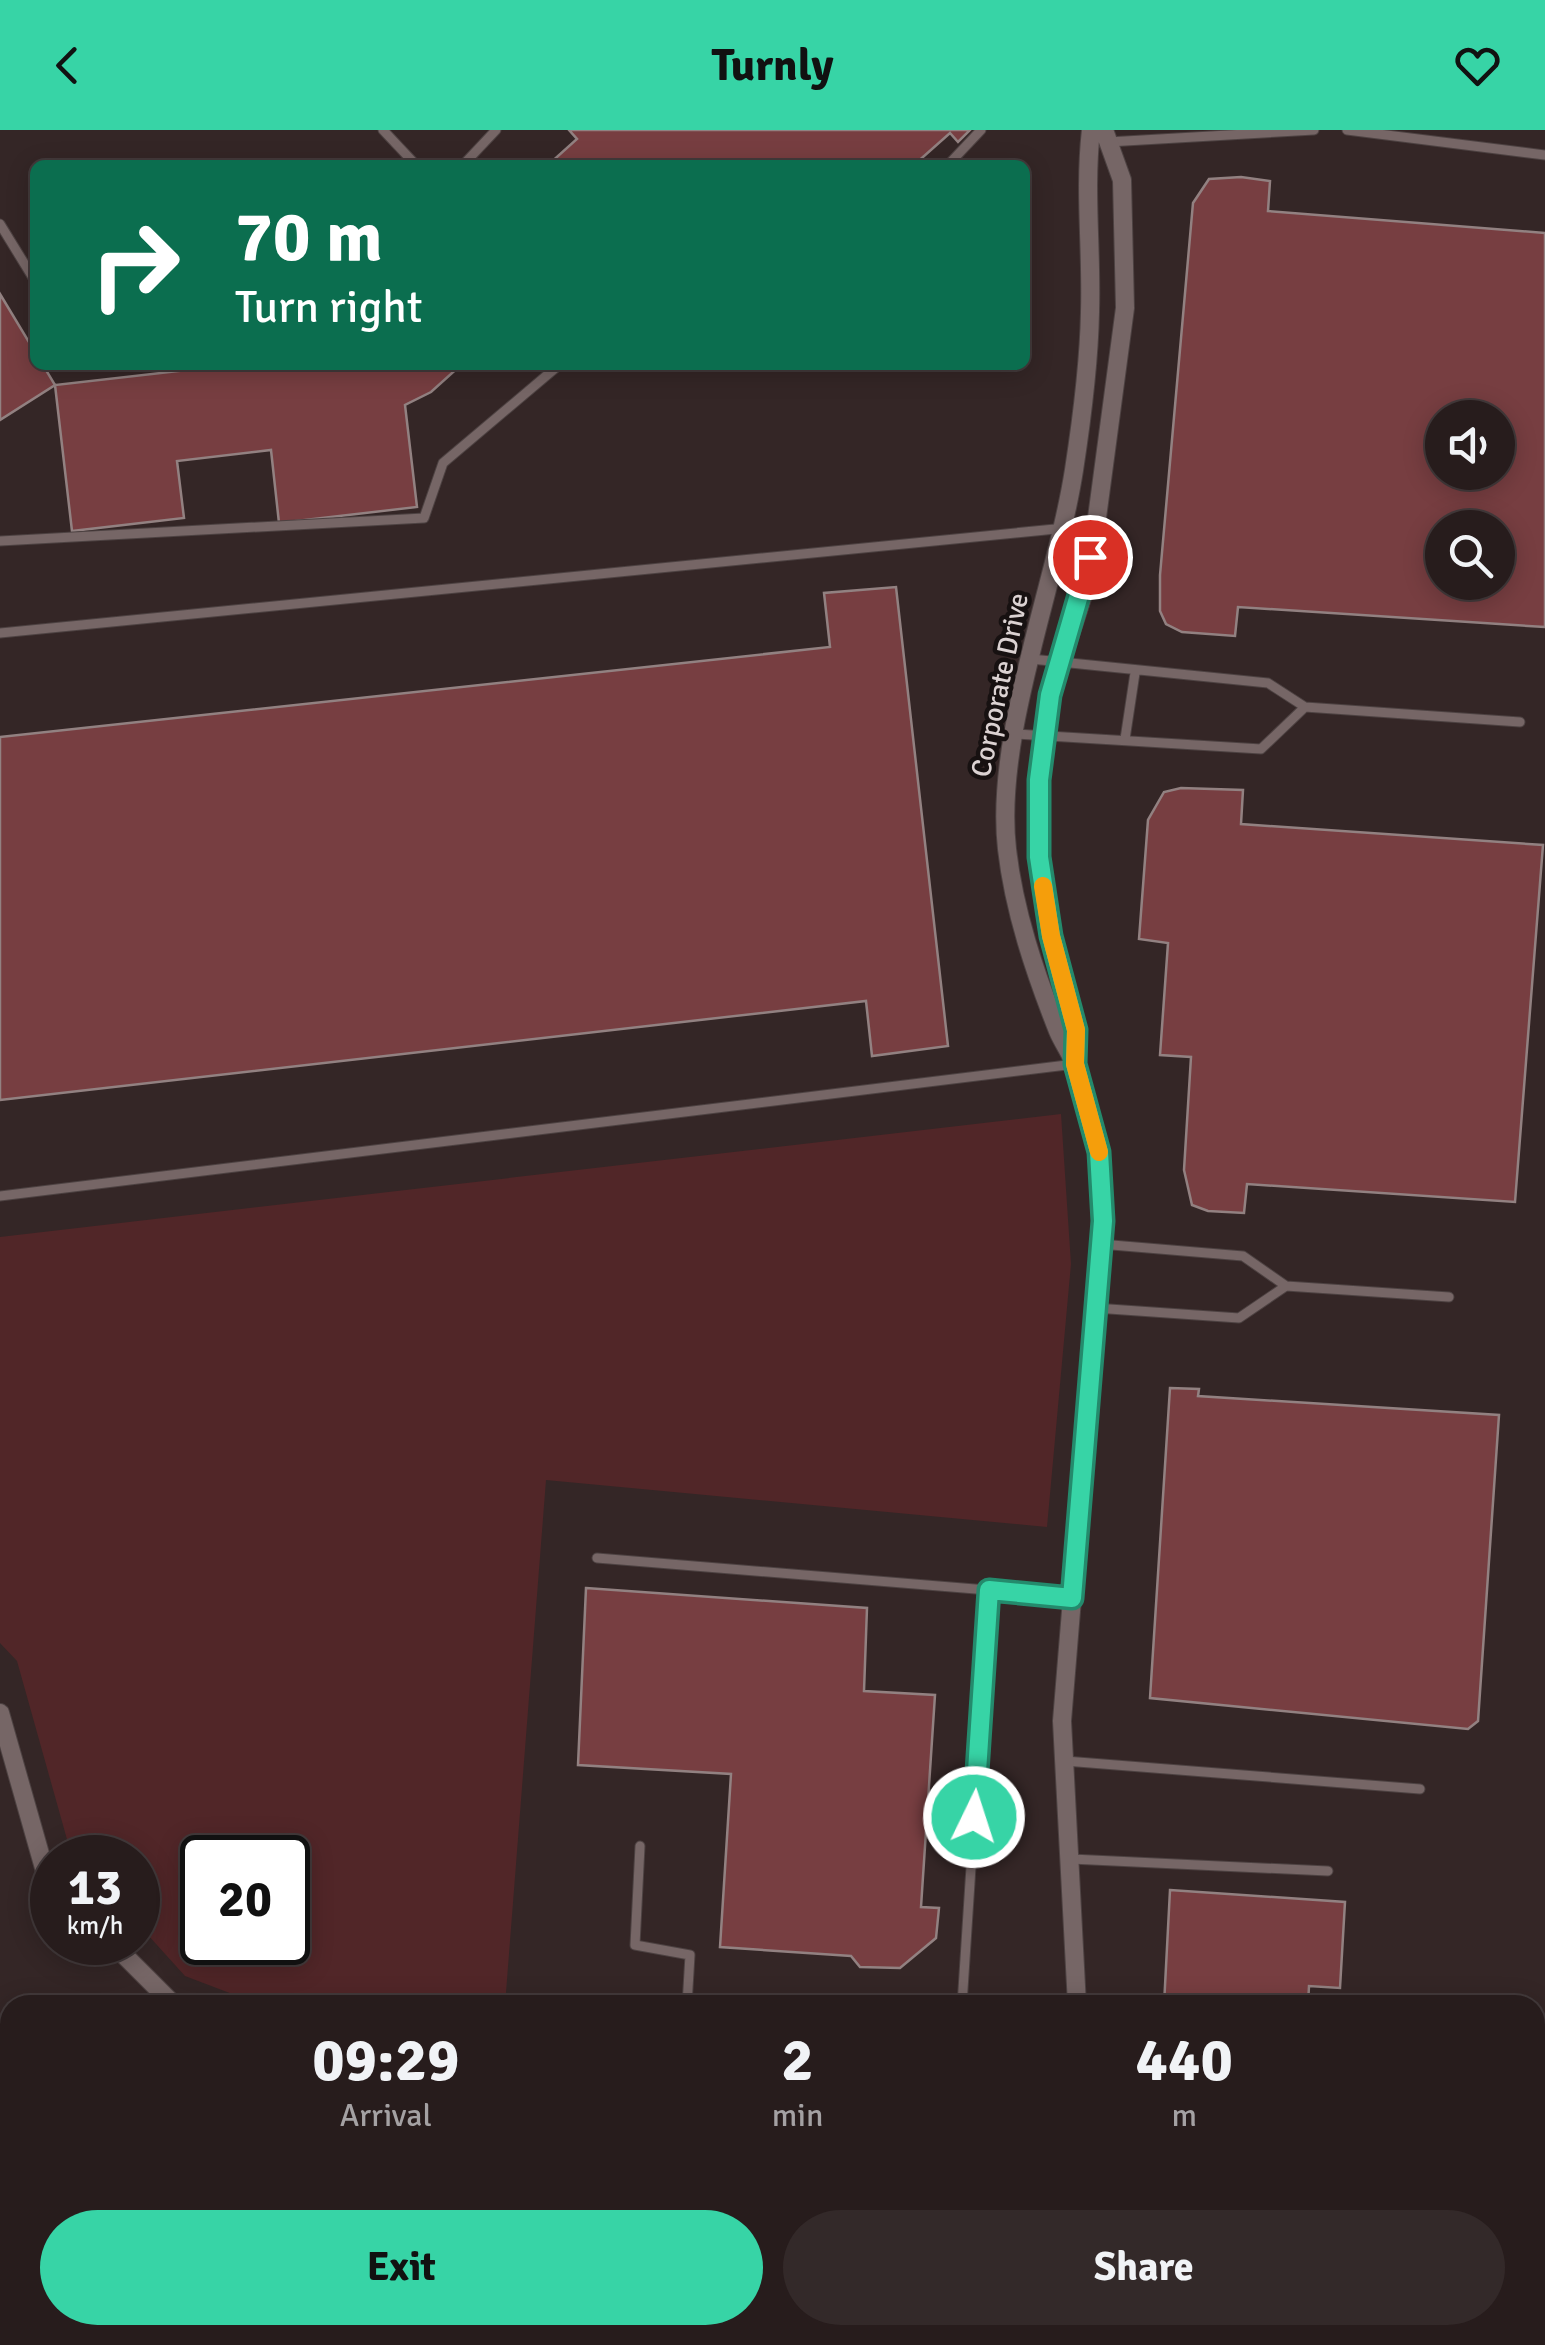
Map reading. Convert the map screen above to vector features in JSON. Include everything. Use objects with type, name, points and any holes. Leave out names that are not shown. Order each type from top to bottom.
[{"type":"street","name":"Corporate Drive","points":[[1076,1995],[1062,1722],[1100,1244],[1099,1152],[1075,1064],[1059,1035],[1021,924],[1007,849],[1005,799],[1031,658],[1062,530],[1086,385],[1090,254],[1086,173],[1091,130]]},
{"type":"street","name":"Corporate Drive","points":[[1075,1064],[1076,1030],[1051,936],[1039,857],[1039,780],[1060,663],[1084,589],[1096,525],[1125,308],[1122,180],[1106,136]]},
{"type":"street","points":[[0,1714],[35,1835]]},
{"type":"street","points":[[135,1965],[164,1995]]},
{"type":"lane","points":[[383,130],[411,160]]},
{"type":"lane","points":[[468,160],[496,130]]},
{"type":"lane","points":[[953,160],[981,130]]},
{"type":"lane","points":[[1106,136],[1314,130]]},
{"type":"lane","points":[[1347,130],[1404,134],[1545,155]]},
{"type":"lane","points":[[0,224],[30,273]]},
{"type":"lane","points":[[0,541],[424,518],[443,463],[553,370]]},
{"type":"lane","points":[[0,633],[1096,525]]},
{"type":"lane","points":[[1031,658],[1135,673],[1268,683],[1305,707],[1520,722]]},
{"type":"lane","points":[[1125,739],[1135,673]]},
{"type":"lane","points":[[1016,734],[1262,750],[1305,707]]},
{"type":"lane","points":[[0,1196],[1075,1064]]},
{"type":"lane","points":[[1100,1244],[1243,1256],[1286,1286],[1449,1297]]},
{"type":"lane","points":[[1094,1308],[1239,1318],[1286,1286]]},
{"type":"lane","points":[[597,1558],[1072,1598]]},
{"type":"lane","points":[[963,1995],[989,1590]]},
{"type":"lane","points":[[1064,1762],[1420,1789]]},
{"type":"lane","points":[[640,1846],[635,1946],[690,1955],[688,1995]]},
{"type":"lane","points":[[1069,1859],[1328,1871]]},
{"type":"shaded area","points":[[1061,1114],[1071,1264],[1047,1527],[546,1480],[506,1995],[235,1995],[185,1976],[160,1948],[160,1835],[66,1835],[17,1661],[0,1643],[0,1237]]},
{"type":"building","points":[[569,130],[970,130],[958,142],[950,133],[920,160],[554,160],[577,139]]},
{"type":"building","points":[[1241,177],[1270,181],[1268,211],[1545,233],[1545,627],[1238,607],[1235,636],[1182,632],[1166,624],[1160,611],[1160,575],[1193,203],[1209,179]]},
{"type":"building","points":[[0,294],[30,344],[30,370],[46,370],[55,385],[0,420]]},
{"type":"building","points":[[187,370],[455,370],[431,392],[405,405],[417,507],[279,523],[271,450],[177,461],[184,518],[72,531],[55,385]]},
{"type":"building","points":[[896,587],[948,1046],[872,1056],[866,1001],[0,1100],[0,737],[830,647],[824,593]]},
{"type":"building","points":[[1181,788],[1243,790],[1241,824],[1543,845],[1515,1202],[1247,1184],[1244,1213],[1208,1211],[1192,1205],[1184,1170],[1191,1057],[1160,1055],[1168,943],[1139,939],[1148,820],[1164,792]]},
{"type":"building","points":[[1170,1388],[1199,1389],[1198,1396],[1499,1415],[1478,1721],[1468,1729],[1150,1698]]},
{"type":"building","points":[[586,1588],[867,1608],[864,1691],[935,1695],[921,1907],[939,1908],[936,1938],[900,1968],[860,1967],[851,1956],[720,1947],[731,1774],[578,1765]]},
{"type":"building","points":[[1170,1890],[1345,1902],[1340,1988],[1309,1986],[1309,1995],[1165,1995]]},
{"type":"slow traffic","points":[[1043,886],[1051,936],[1076,1030],[1075,1064],[1099,1152]]},
{"type":"route","points":[[974,1817],[989,1590],[1072,1598],[1103,1221],[1099,1152],[1075,1064],[1076,1030],[1051,936],[1039,857],[1039,780],[1050,695],[1084,589],[1090,557]]}]
